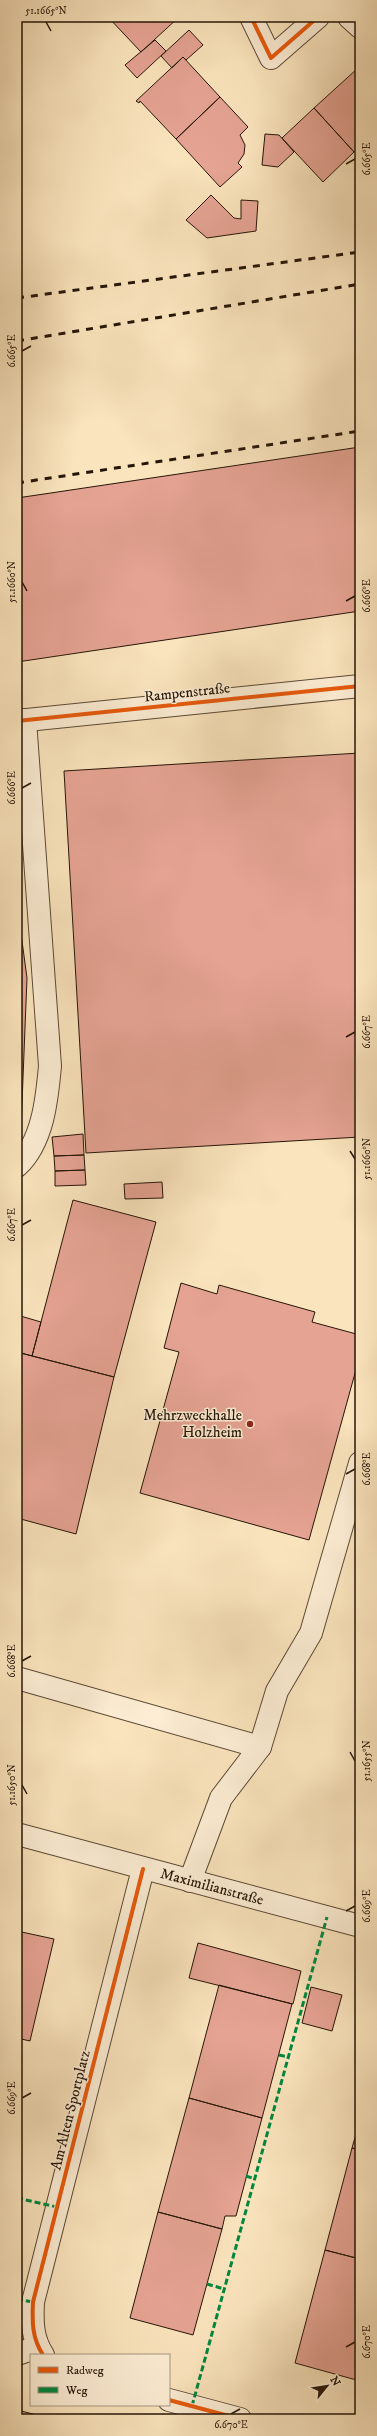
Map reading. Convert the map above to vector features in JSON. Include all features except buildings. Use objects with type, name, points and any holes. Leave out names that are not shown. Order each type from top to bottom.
[{"type":"street","points":[[251,17],[271,58],[318,17]]},
{"type":"street","points":[[349,17],[360,27]]},
{"type":"street","name":"Rampenstraße","points":[[21,721],[360,686]]},
{"type":"street","points":[[17,1166],[24,1159],[38,1129],[47,1103],[50,1066],[21,721]]},
{"type":"street","points":[[190,1881],[221,1798],[260,1747],[277,1690],[311,1633],[360,1463]]},
{"type":"street","points":[[17,1678],[260,1747]]},
{"type":"street","name":"Maximilianstraße","points":[[17,1834],[360,1926]]},
{"type":"street","name":"Am Alten Sportplatz","points":[[41,2351],[32,2328],[33,2302],[143,1869]]},
{"type":"street","points":[[17,2354],[41,2351]]},
{"type":"street","points":[[170,2400],[240,2419]]},
{"type":"railway","points":[[17,298],[360,252]]},
{"type":"railway","points":[[17,341],[360,284]]},
{"type":"railway","points":[[17,483],[360,431]]},
{"type":"marked path","points":[[349,17],[360,27]]},
{"type":"marked path","points":[[192,2406],[327,1917]]},
{"type":"marked path","points":[[279,2055],[289,2057]]},
{"type":"marked path","points":[[246,2176],[255,2179]]},
{"type":"marked path","points":[[17,2198],[57,2207]]},
{"type":"marked path","points":[[207,2284],[224,2289]]},
{"type":"marked path","points":[[17,2299],[33,2302]]},
{"type":"cycle path","points":[[251,17],[271,58],[318,17]]},
{"type":"cycle path","points":[[17,721],[360,686]]},
{"type":"cycle path","points":[[42,2354],[39,2349],[35,2336],[33,2302],[143,1869]]},
{"type":"cycle path","points":[[170,2400],[240,2419]]},
{"type":"place","name":"Mehrzweckhalle Holzheim","points":[[250,1424]]}]
